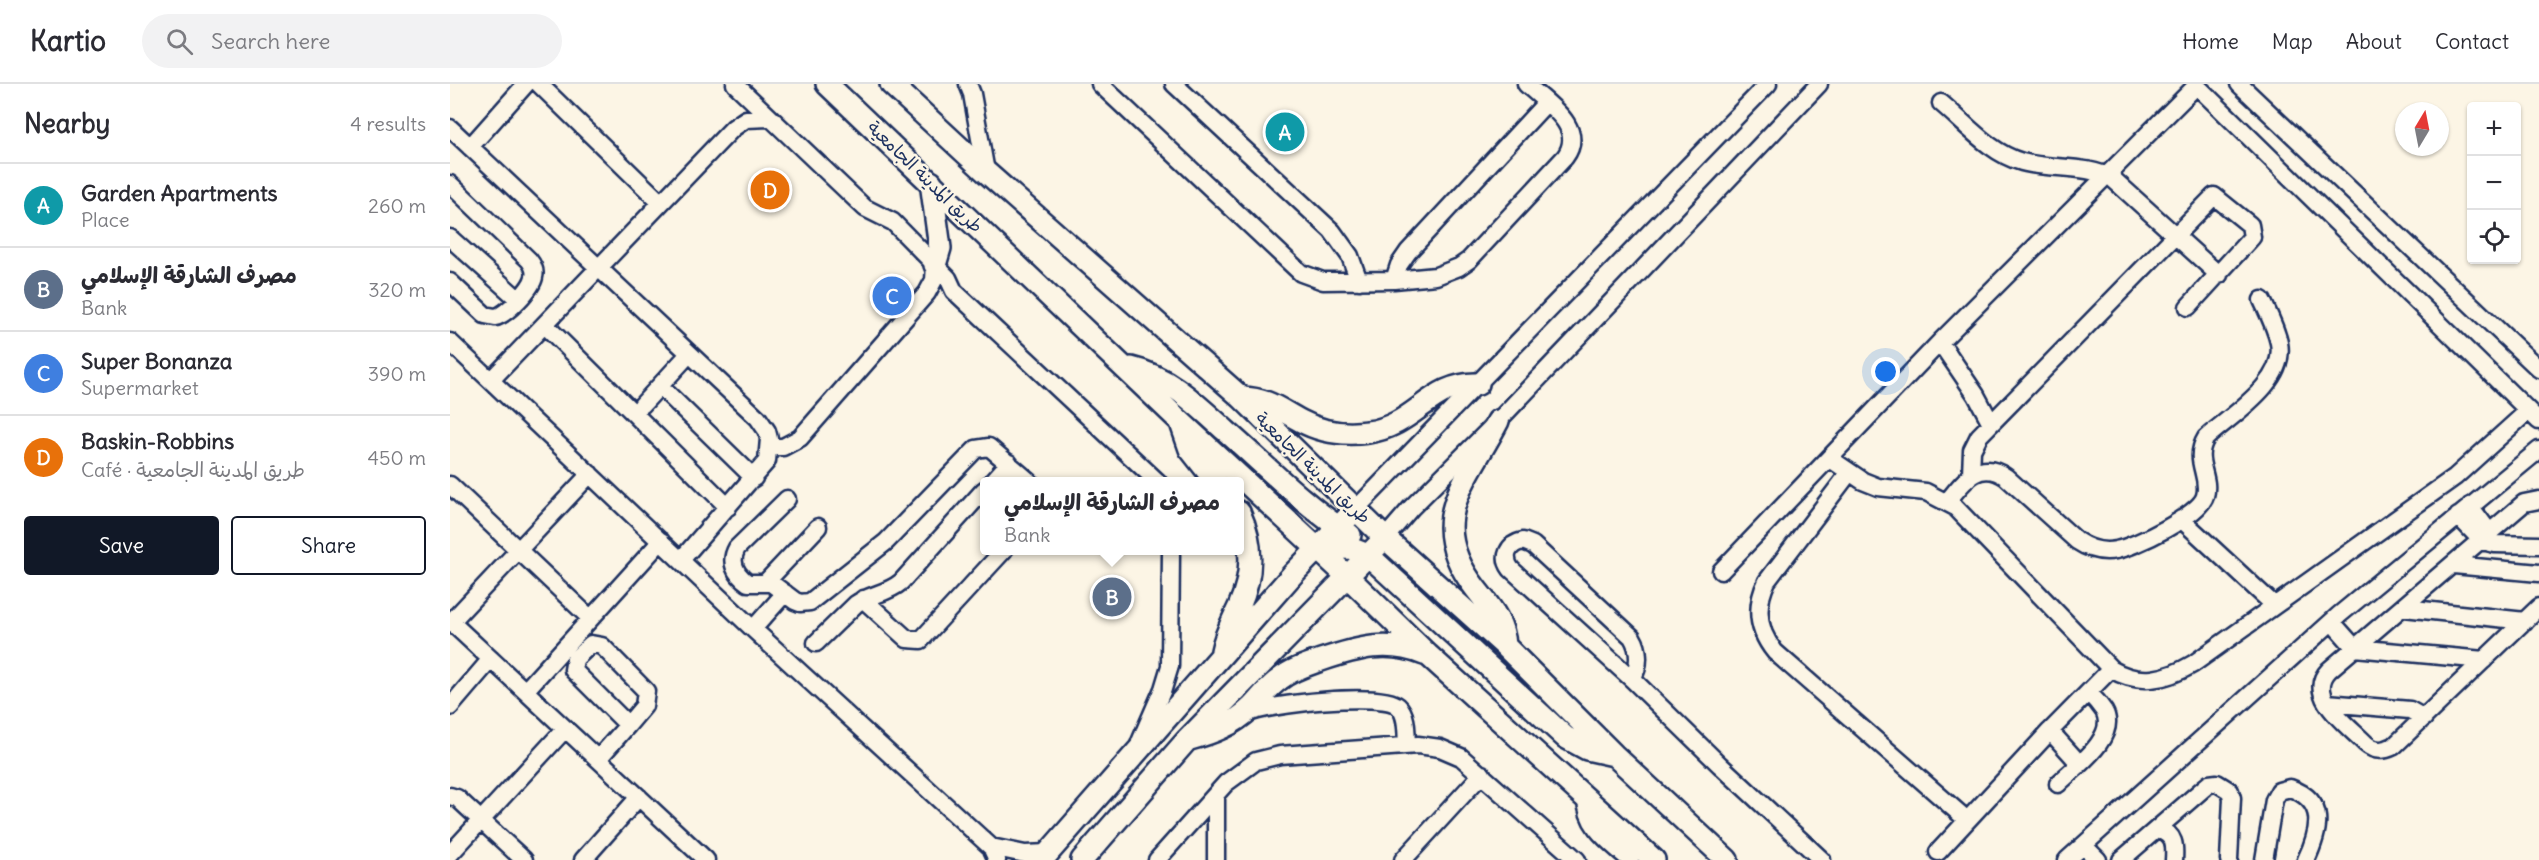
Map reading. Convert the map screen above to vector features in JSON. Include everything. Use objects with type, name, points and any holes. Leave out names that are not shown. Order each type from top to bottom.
[{"type":"main road","name":"طريق المدينة الجامعية","points":[[827,84],[1240,477]]},
{"type":"main road","name":"طريق المدينة الجامعية","points":[[891,84],[986,172],[1242,398],[1385,538],[1505,646],[1614,755],[1727,860]]},
{"type":"main road","points":[[931,182],[940,248],[935,265]]},
{"type":"main road","points":[[1126,367],[1156,376],[1181,392],[1338,527],[1354,538],[1364,540],[1385,538]]},
{"type":"main road","points":[[1242,398],[1271,403],[1313,427],[1340,433],[1355,433],[1382,430],[1395,425],[1445,389],[1466,383],[1478,384]]},
{"type":"main road","points":[[1498,421],[1462,484],[1453,506],[1449,528],[1456,557],[1472,585],[1499,619],[1505,646]]},
{"type":"main road","points":[[1182,422],[1190,449],[1212,477]]},
{"type":"main road","name":"طريق المدينة الجامعية","points":[[1244,480],[1428,655],[1654,860]]},
{"type":"main road","points":[[1045,856],[1317,549],[1356,509]]},
{"type":"main road","points":[[1221,658],[1226,634],[1240,606],[1249,577],[1251,549],[1244,527]]},
{"type":"main road","points":[[1082,860],[1187,740],[1385,538]]},
{"type":"main road","points":[[1317,549],[1350,548],[1368,555],[1565,737],[1587,749],[1614,755]]},
{"type":"main road","points":[[1187,740],[1218,731],[1243,715],[1283,676],[1325,659],[1371,646],[1394,646],[1428,655]]},
{"type":"street","points":[[470,147],[526,84]]},
{"type":"street","points":[[539,84],[662,203]]},
{"type":"street","points":[[968,84],[972,94],[986,172]]},
{"type":"street","points":[[1100,84],[1301,273],[1323,281],[1394,280],[1436,276],[1459,267],[1565,157],[1572,143],[1570,127],[1526,84]]},
{"type":"street","points":[[1174,84],[1332,231],[1350,256],[1359,281]]},
{"type":"street","points":[[1356,509],[1768,84]]},
{"type":"street","points":[[1385,538],[1411,508],[1498,421],[1819,84]]},
{"type":"street","points":[[2239,84],[2539,369]]},
{"type":"street","points":[[1721,571],[1829,458],[1940,342],[2108,176],[2196,85],[2534,416],[2455,477],[2177,674],[2163,678],[2138,680],[2122,676],[2111,669],[1984,535],[1947,502],[1926,492],[1878,487],[1849,473],[1829,458]]},
{"type":"street","points":[[733,128],[738,108],[737,86]]},
{"type":"street","points":[[737,86],[865,208],[893,222],[948,278],[954,291],[1153,477]]},
{"type":"street","points":[[1394,280],[1399,265],[1408,252],[1546,103]]},
{"type":"street","points":[[1941,103],[2009,158],[2108,176],[2219,275]]},
{"type":"street","points":[[491,380],[733,128],[746,119],[769,118]]},
{"type":"street","points":[[450,128],[763,424],[767,431],[770,447],[767,461],[681,560]]},
{"type":"street","points":[[450,184],[532,264],[534,278],[504,314],[490,317],[450,282]]},
{"type":"street","points":[[1971,474],[1971,458],[1975,443],[1991,423],[2212,196],[2250,225],[2252,237],[2188,307]]},
{"type":"street","points":[[450,237],[518,299]]},
{"type":"street","points":[[770,447],[783,447],[800,438],[927,293],[934,280],[935,265]]},
{"type":"street","points":[[1947,502],[1971,474],[1985,470],[1999,472],[2077,541],[2095,550],[2105,551],[2125,548],[2197,509],[2205,496],[2206,487],[2199,454],[2206,438],[2267,384],[2277,370],[2279,344],[2262,300]]},
{"type":"street","points":[[544,325],[728,507]]},
{"type":"street","points":[[450,342],[994,854],[1045,856]]},
{"type":"street","points":[[1940,342],[1976,395],[1991,423]]},
{"type":"street","points":[[642,405],[689,354]]},
{"type":"street","points":[[668,394],[754,478]]},
{"type":"street","points":[[787,499],[737,548],[733,556],[735,570],[744,580],[752,584],[766,582],[776,585],[800,603],[814,599],[886,542],[976,448],[989,447],[1024,477]]},
{"type":"street","points":[[2076,855],[2335,618],[2539,450]]},
{"type":"street","points":[[996,477],[1009,463]]},
{"type":"street","points":[[1849,473],[1767,581],[1759,612],[1763,633],[1775,652],[1967,820]]},
{"type":"street","points":[[590,474],[451,621],[706,860]]},
{"type":"street","points":[[450,485],[590,618]]},
{"type":"street","points":[[816,643],[863,599],[887,592],[901,582],[980,494]]},
{"type":"street","points":[[2539,500],[2524,503],[2325,675],[2320,688],[2327,704],[2366,744],[2378,750],[2386,750],[2394,746],[2539,608]]},
{"type":"street","points":[[2464,511],[2495,544],[2539,544]]},
{"type":"street","points":[[2181,519],[2274,605]]},
{"type":"street","points":[[766,582],[818,527]]},
{"type":"street","points":[[525,691],[661,541]]},
{"type":"street","points":[[1632,679],[1637,669],[1638,654],[1635,642],[1628,632],[1533,545],[1523,541],[1512,544],[1506,559],[1511,569],[1632,679],[1822,860]]},
{"type":"street","points":[[863,599],[907,639],[921,640],[999,555]]},
{"type":"street","points":[[1135,756],[1163,689],[1170,666],[1171,555]]},
{"type":"street","points":[[2454,565],[2539,573]]},
{"type":"street","points":[[753,629],[785,593]]},
{"type":"street","points":[[2404,608],[2525,621]]},
{"type":"street","points":[[2335,618],[2359,645],[2484,660]]},
{"type":"street","points":[[598,759],[628,725],[644,706],[646,691],[602,646],[591,644],[573,662],[573,670],[628,725]]},
{"type":"street","points":[[450,707],[491,659]]},
{"type":"street","points":[[1938,852],[2111,669]]},
{"type":"street","points":[[2058,784],[2100,743],[2106,731],[2104,711],[2089,693]]},
{"type":"street","points":[[1243,715],[1271,706],[1390,700],[1402,710],[1405,717],[1407,746]]},
{"type":"street","points":[[2327,704],[2410,710],[2424,718]]},
{"type":"street","points":[[450,854],[566,729]]},
{"type":"street","points":[[2050,731],[2079,763]]},
{"type":"street","points":[[1157,860],[1244,768],[1267,757],[1429,746],[1451,752],[1482,774],[1577,860]]},
{"type":"street","points":[[1403,860],[1482,774]]},
{"type":"street","points":[[2125,858],[2209,784],[2217,783],[2224,785],[2230,791],[2232,798],[2229,860]]},
{"type":"street","points":[[2264,860],[2274,800],[2279,791],[2290,788],[2311,799],[2317,811],[2312,842],[2306,860]]},
{"type":"street","points":[[1216,795],[1216,860]]},
{"type":"street","points":[[450,796],[457,798],[524,860]]},
{"type":"street","points":[[583,860],[639,797]]},
{"type":"street","points":[[1586,798],[1587,811],[1592,824],[1630,860]]},
{"type":"street","points":[[2159,829],[2168,833],[2174,842],[2174,860]]},
{"type":"street","points":[[2076,855],[2098,860]]},
{"type":"place","name":"Garden Apartments","points":[[1285,132]]},
{"type":"place","name":"Baskin-Robbins","points":[[770,190]]},
{"type":"place","name":"Super Bonanza","points":[[892,296]]},
{"type":"place","name":"مصرف الشارقة الإسلامي","points":[[1112,597]]}]
